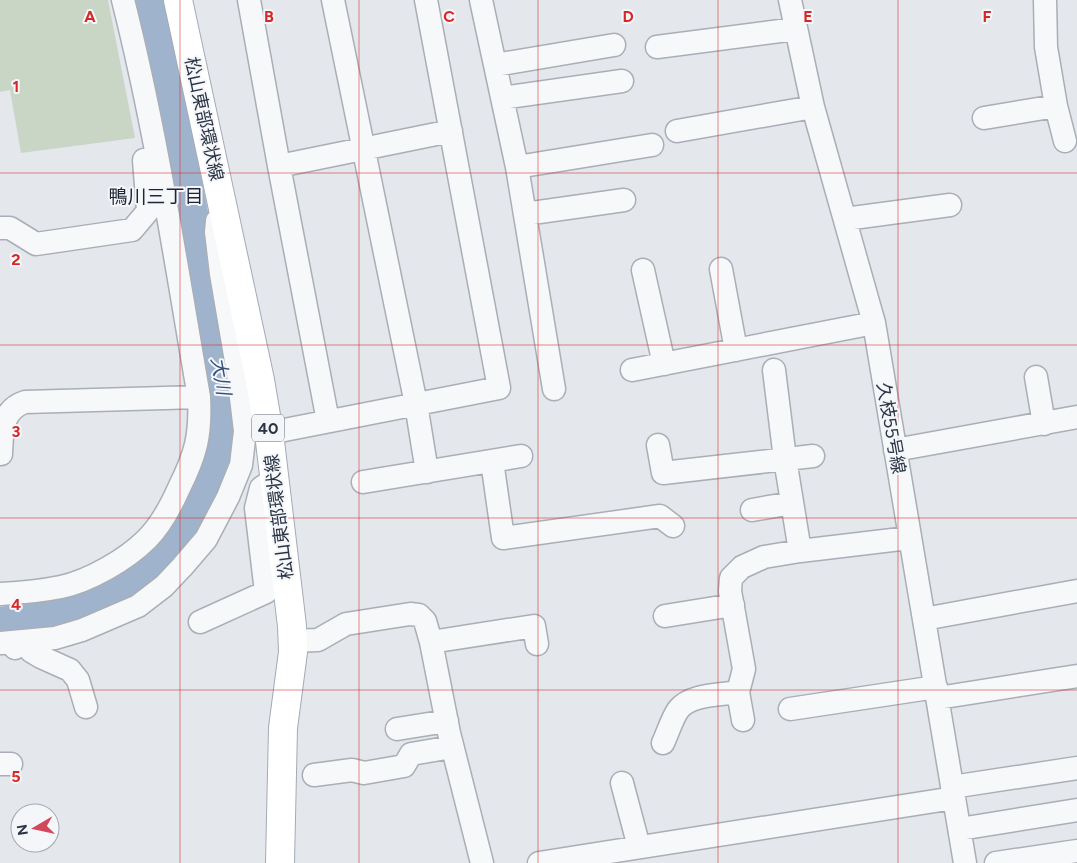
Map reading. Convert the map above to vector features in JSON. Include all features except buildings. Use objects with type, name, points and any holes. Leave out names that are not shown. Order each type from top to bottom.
[{"type":"main road","name":"松山東部環状線","points":[[178,0],[225,213],[260,380],[269,433],[292,641],[290,683],[283,728],[280,863]]},
{"type":"street","points":[[0,594],[62,587],[98,573],[126,556],[147,539],[168,511],[196,449],[200,422],[199,397],[144,94],[123,0]]},
{"type":"street","points":[[249,0],[328,421]]},
{"type":"street","points":[[333,0],[416,404],[426,472]]},
{"type":"street","points":[[269,433],[499,388],[426,0]]},
{"type":"street","points":[[481,0],[517,167],[554,389]]},
{"type":"street","name":"久枝55号線","points":[[790,0],[813,107],[874,323],[965,863]]},
{"type":"street","points":[[1045,0],[1046,47],[1056,106],[1065,141]]},
{"type":"street","points":[[657,47],[795,29]]},
{"type":"street","points":[[495,65],[614,45]]},
{"type":"street","points":[[502,98],[622,81]]},
{"type":"street","points":[[0,228],[10,228],[36,244],[132,230],[148,211],[142,145],[144,94]]},
{"type":"street","points":[[984,118],[1056,106]]},
{"type":"street","points":[[677,131],[813,107]]},
{"type":"street","points":[[279,166],[451,131]]},
{"type":"street","points":[[517,167],[652,145]]},
{"type":"street","points":[[525,214],[624,200]]},
{"type":"street","points":[[845,219],[950,205]]},
{"type":"street","points":[[0,643],[55,638],[82,630],[138,606],[164,586],[206,539],[228,497],[241,465],[245,430],[216,232],[217,221],[225,213]]},
{"type":"street","points":[[721,269],[736,350]]},
{"type":"street","points":[[643,270],[664,364]]},
{"type":"street","points":[[632,370],[874,323]]},
{"type":"street","points":[[774,370],[800,551]]},
{"type":"street","points":[[1036,377],[1044,424]]},
{"type":"street","points":[[1,454],[2,432],[8,415],[16,405],[25,402],[199,397]]},
{"type":"street","points":[[895,450],[1077,417]]},
{"type":"street","points":[[658,445],[663,473],[813,456]]},
{"type":"street","points":[[364,482],[521,456]]},
{"type":"street","points":[[492,461],[503,538],[660,516],[673,526]]},
{"type":"street","points":[[200,622],[266,592],[256,508],[261,488],[274,479]]},
{"type":"street","points":[[752,510],[792,503]]},
{"type":"street","points":[[743,720],[738,692],[744,669],[730,590],[731,578],[742,567],[764,558],[800,551],[909,538]]},
{"type":"street","points":[[924,619],[1077,591]]},
{"type":"street","points":[[665,616],[733,605]]},
{"type":"street","points":[[292,641],[318,640],[346,624],[410,614],[418,615],[425,621],[452,747],[482,863]]},
{"type":"street","points":[[431,642],[534,626],[537,644]]},
{"type":"street","points":[[0,654],[10,651],[23,642]]},
{"type":"street","points":[[23,642],[31,651],[41,657],[70,670],[78,680],[86,707]]},
{"type":"street","points":[[790,709],[1077,676]]},
{"type":"street","points":[[663,743],[679,710],[689,701],[738,692]]},
{"type":"street","points":[[396,729],[447,721]]},
{"type":"street","points":[[314,775],[352,770],[364,773],[404,766],[411,754],[452,747]]},
{"type":"street","points":[[538,863],[953,792],[1077,768]]},
{"type":"street","points":[[622,783],[639,847]]},
{"type":"street","points":[[960,829],[1077,810]]},
{"type":"street","points":[[996,863],[1077,851]]},
{"type":"green space","points":[[0,0],[108,0],[135,138],[21,153],[10,90],[0,92]]},
{"type":"waterway","name":"大川","points":[[0,625],[42,620],[91,608],[128,590],[163,565],[206,500],[223,454],[226,400],[149,0]]},
{"type":"district","name":"鴨川三丁目","points":[[156,196]]}]
